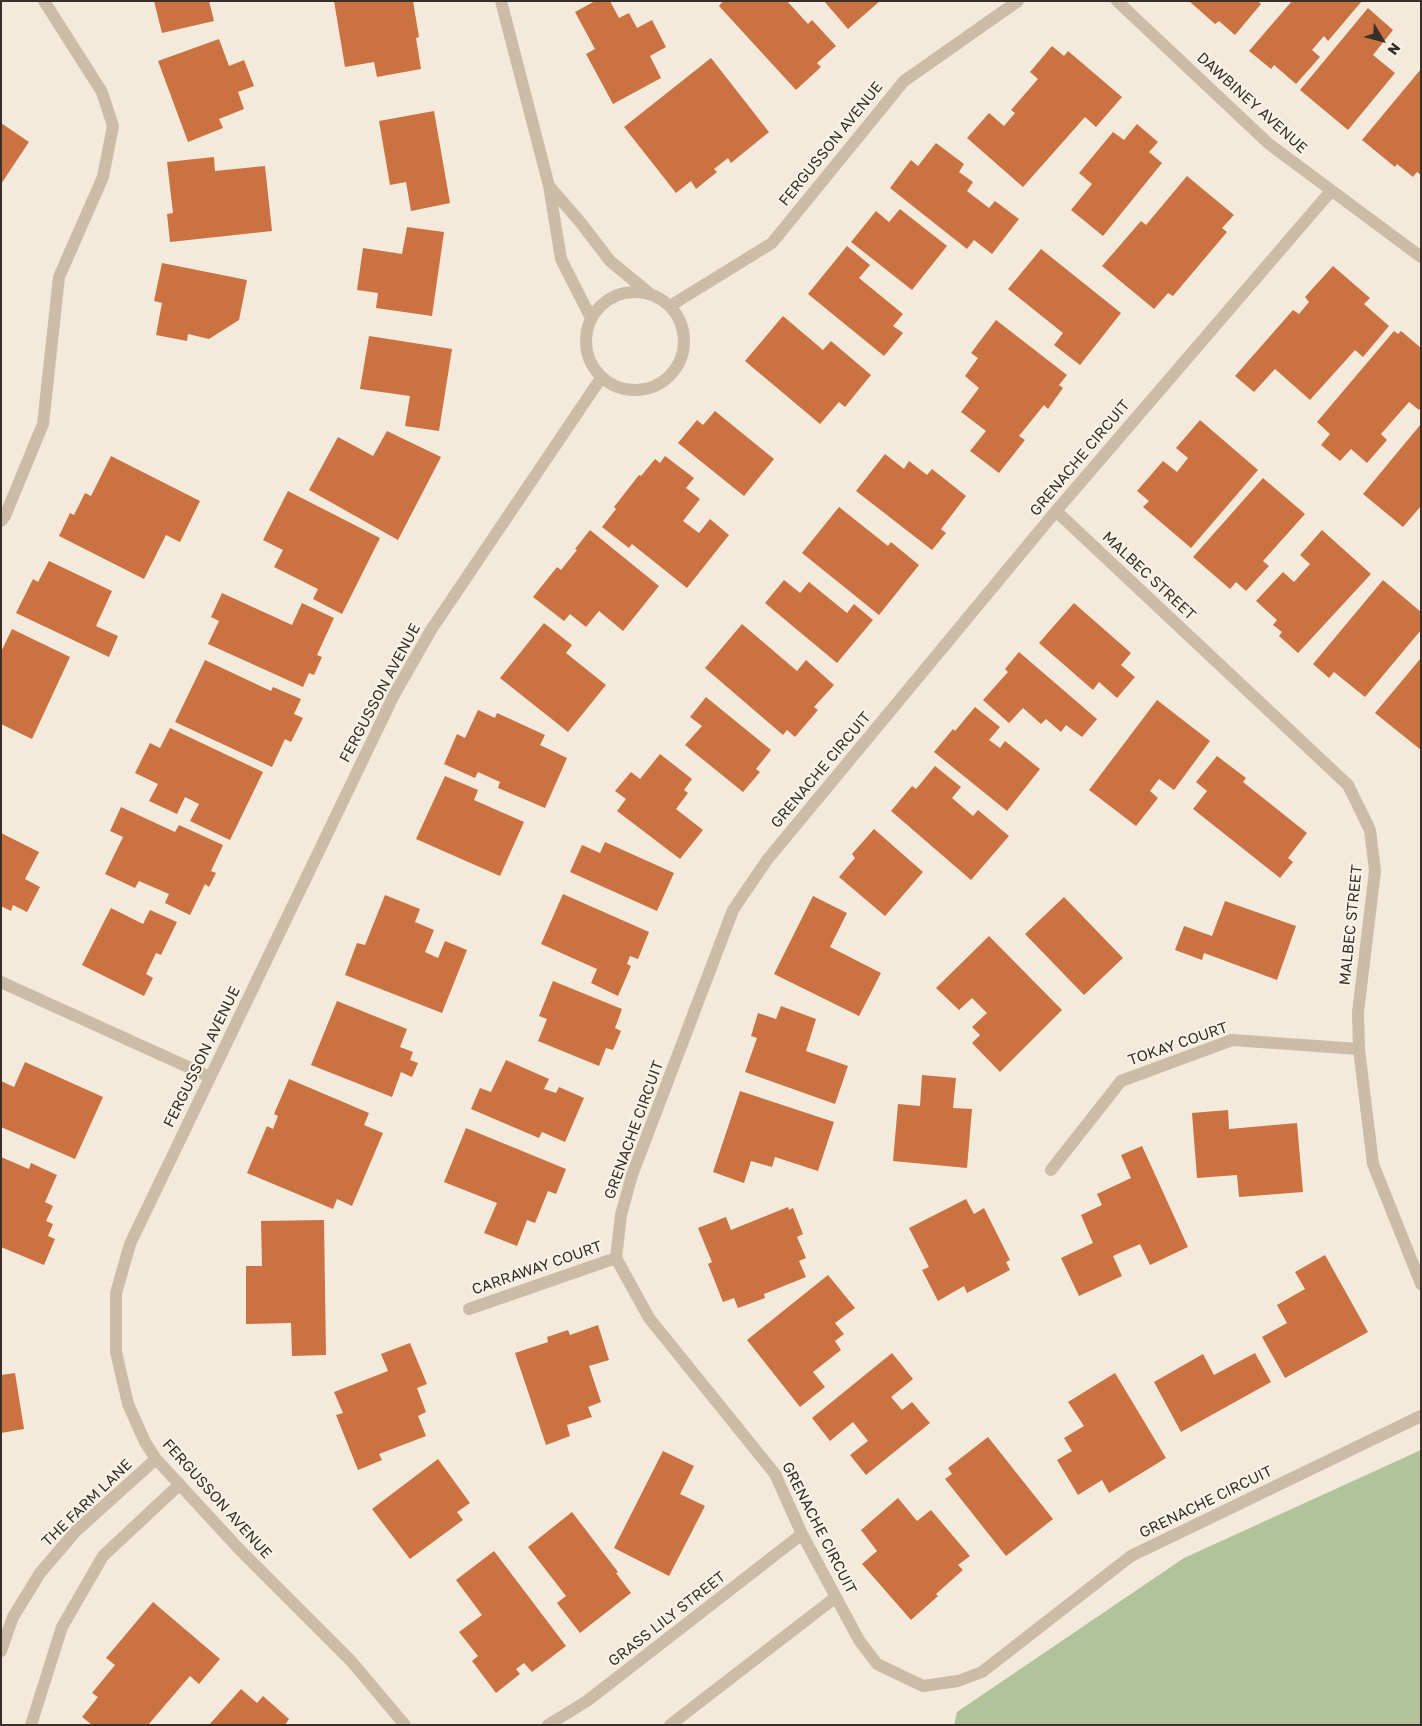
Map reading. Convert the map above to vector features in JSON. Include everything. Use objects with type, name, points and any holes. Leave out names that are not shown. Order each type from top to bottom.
[{"type":"street","points":[[1,521],[5,516],[43,424],[59,277],[103,178],[112,126],[102,92],[44,1]]},
{"type":"street","points":[[500,1],[549,186],[560,259],[591,318]]},
{"type":"street","name":"FERGUSSON AVENUE","points":[[670,306],[772,243],[904,81],[1018,1]]},
{"type":"street","name":"DAWBINEY AVENUE","points":[[1117,1],[1269,144],[1421,257]]},
{"type":"street","points":[[549,186],[610,260],[649,293]]},
{"type":"street","name":"GRENACHE CIRCUIT","points":[[1331,191],[1056,511],[768,860],[733,910],[632,1175],[621,1215],[616,1258],[649,1318],[775,1474],[802,1534],[859,1640],[876,1664],[923,1686],[958,1682],[982,1672],[1131,1556],[1421,1416]]},
{"type":"street","points":[[632,291],[649,293],[661,298],[670,306],[680,320],[684,336],[683,353],[676,369],[664,381],[649,388],[632,391],[616,387],[601,378],[590,362],[585,343],[586,330],[591,318],[601,304],[615,295],[632,291]]},
{"type":"street","name":"FERGUSSON AVENUE","points":[[405,1725],[351,1661],[240,1550],[156,1459],[145,1442],[128,1404],[116,1352],[116,1293],[130,1244],[394,695],[431,630],[601,378]]},
{"type":"street","name":"MALBEC STREET","points":[[1056,511],[1348,785],[1370,830],[1375,871],[1358,1012],[1359,1049],[1373,1164],[1421,1284]]},
{"type":"street","points":[[1,982],[210,1076]]},
{"type":"street","name":"TOKAY COURT","points":[[1051,1170],[1121,1081],[1232,1040],[1359,1049]]},
{"type":"street","name":"CARRAWAY COURT","points":[[468,1309],[616,1258]]},
{"type":"street","name":"THE FARM LANE","points":[[1,1651],[13,1617],[40,1573],[76,1531],[156,1459]]},
{"type":"street","points":[[32,1725],[62,1627],[103,1556],[180,1484]]},
{"type":"street","name":"GRASS LILY STREET","points":[[548,1725],[587,1701],[802,1534]]},
{"type":"street","points":[[670,1725],[836,1597]]},
{"type":"green space","points":[[1421,1450],[1421,1725],[954,1725],[957,1712],[1184,1558]]},
{"type":"building","points":[[154,1],[209,1],[214,21],[162,33]]},
{"type":"building","points":[[334,1],[413,1],[419,37],[416,38],[421,69],[377,77],[374,62],[345,67]]},
{"type":"building","points":[[595,1],[610,1],[619,18],[629,13],[637,28],[652,20],[666,47],[650,56],[661,78],[613,104],[586,54],[595,49],[575,12]]},
{"type":"building","points":[[723,1],[787,1],[808,24],[812,20],[836,46],[817,63],[821,67],[796,90],[719,6]]},
{"type":"building","points":[[824,1],[880,1],[848,29]]},
{"type":"building","points":[[1189,1],[1258,1],[1261,4],[1235,35],[1219,21],[1215,24]]},
{"type":"building","points":[[1292,1],[1362,1],[1328,41],[1324,36],[1312,50],[1320,57],[1296,84],[1274,65],[1271,69],[1249,51]]},
{"type":"building","points":[[1368,8],[1393,30],[1373,55],[1395,73],[1348,130],[1300,90]]},
{"type":"building","points":[[219,39],[229,66],[244,60],[254,86],[238,92],[244,109],[219,119],[223,128],[188,142],[158,61]]},
{"type":"building","points":[[1052,46],[1064,56],[1068,51],[1122,97],[1096,127],[1085,117],[1023,187],[967,138],[989,113],[1004,126],[1015,113],[1011,110],[1038,79],[1030,72]]},
{"type":"building","points":[[711,58],[769,132],[731,163],[728,158],[714,169],[717,172],[696,189],[691,181],[676,193],[624,127]]},
{"type":"building","points":[[1421,69],[1421,175],[1417,172],[1413,177],[1397,164],[1395,167],[1362,140]]},
{"type":"building","points":[[434,111],[450,203],[411,211],[406,182],[390,185],[379,121]]},
{"type":"building","points":[[1,123],[29,142],[1,184]]},
{"type":"building","points":[[1137,124],[1158,142],[1149,152],[1162,163],[1103,236],[1071,210],[1092,184],[1079,173],[1113,132],[1124,140]]},
{"type":"building","points":[[936,143],[964,164],[959,172],[973,182],[967,191],[989,208],[995,201],[1019,219],[992,254],[974,240],[967,249],[890,188],[911,160],[918,166]]},
{"type":"building","points":[[214,157],[215,171],[265,166],[272,231],[170,242],[167,214],[173,213],[167,162]]},
{"type":"building","points":[[1187,176],[1234,215],[1222,228],[1227,232],[1173,296],[1168,293],[1154,309],[1102,266],[1141,221],[1146,225]]},
{"type":"building","points":[[900,209],[947,246],[912,290],[851,242],[876,211],[889,222]]},
{"type":"building","points":[[407,227],[444,232],[432,316],[376,308],[378,293],[357,290],[363,248],[402,254]]},
{"type":"building","points":[[847,246],[870,265],[859,278],[903,314],[893,326],[903,333],[884,356],[808,294]]},
{"type":"building","points":[[1041,249],[1121,313],[1080,365],[1054,345],[1063,333],[1008,289]]},
{"type":"building","points":[[162,263],[247,280],[239,320],[209,339],[188,334],[187,341],[156,335],[162,303],[154,301]]},
{"type":"building","points":[[1333,266],[1370,298],[1364,304],[1389,326],[1363,357],[1355,350],[1310,400],[1275,369],[1254,392],[1235,376],[1293,310],[1299,314],[1309,302],[1305,297]]},
{"type":"building","points":[[783,316],[823,350],[831,341],[871,375],[845,407],[839,402],[820,424],[745,361]]},
{"type":"building","points":[[996,320],[1067,375],[1059,385],[1063,388],[1048,409],[1044,405],[1019,436],[1025,440],[999,473],[970,451],[986,431],[961,412],[979,388],[965,376],[978,358],[971,353]]},
{"type":"building","points":[[1394,331],[1398,334],[1401,331],[1421,348],[1421,407],[1419,410],[1409,402],[1381,434],[1387,440],[1367,463],[1351,449],[1340,461],[1321,445],[1330,434],[1317,422]]},
{"type":"building","points":[[369,336],[452,349],[439,431],[405,426],[410,396],[360,389]]},
{"type":"building","points":[[715,411],[774,459],[744,496],[678,443],[697,420],[703,425]]},
{"type":"building","points":[[1200,420],[1258,470],[1191,548],[1143,507],[1149,501],[1137,491],[1163,461],[1177,472],[1188,458],[1176,448]]},
{"type":"building","points":[[1421,424],[1421,506],[1403,527],[1363,494]]},
{"type":"building","points":[[387,431],[441,457],[398,540],[309,490],[338,437],[373,456]]},
{"type":"building","points":[[885,454],[904,469],[909,461],[927,475],[932,469],[966,496],[941,529],[946,533],[932,550],[856,491]]},
{"type":"building","points":[[111,456],[200,501],[180,542],[166,535],[144,579],[59,536],[70,513],[74,515],[85,493],[91,496]]},
{"type":"building","points":[[665,456],[694,478],[686,488],[700,499],[683,521],[699,533],[710,519],[729,535],[687,588],[632,544],[629,548],[602,527],[616,509],[614,507],[639,475],[641,476],[655,459],[660,463]]},
{"type":"building","points":[[1263,478],[1305,514],[1263,561],[1269,566],[1246,591],[1236,582],[1230,589],[1193,557]]},
{"type":"building","points":[[288,491],[380,538],[342,614],[313,599],[318,589],[274,567],[283,550],[263,540]]},
{"type":"building","points":[[839,507],[888,546],[891,542],[919,565],[879,615],[802,553]]},
{"type":"building","points":[[590,530],[659,586],[623,631],[599,611],[586,627],[570,614],[564,621],[533,597],[557,567],[561,570]]},
{"type":"building","points":[[1322,530],[1371,574],[1298,653],[1279,636],[1282,632],[1273,625],[1277,620],[1256,601],[1283,572],[1294,582],[1310,564],[1300,555]]},
{"type":"building","points":[[49,561],[112,591],[96,626],[118,636],[109,657],[16,613],[33,579],[38,582]]},
{"type":"building","points":[[784,580],[800,593],[809,582],[847,613],[854,604],[873,620],[837,663],[765,603]]},
{"type":"building","points":[[1383,580],[1421,612],[1421,630],[1365,697],[1334,672],[1329,678],[1313,664]]},
{"type":"building","points":[[222,593],[292,625],[302,603],[334,618],[317,655],[322,657],[314,675],[309,673],[303,687],[208,644],[219,621],[211,617]]},
{"type":"building","points":[[1074,603],[1131,653],[1121,665],[1135,677],[1117,698],[1099,682],[1093,690],[1039,643]]},
{"type":"building","points":[[544,623],[572,645],[566,653],[606,685],[568,732],[500,678]]},
{"type":"building","points":[[742,624],[797,671],[806,660],[834,685],[814,707],[818,710],[795,737],[787,730],[783,735],[705,668]]},
{"type":"building","points":[[12,629],[70,657],[32,739],[1,724],[1,652]]},
{"type":"building","points":[[1019,652],[1097,719],[1082,737],[1066,725],[1061,732],[1046,719],[1041,724],[1023,708],[1009,723],[983,700],[1008,672],[1005,669]]},
{"type":"building","points":[[1421,658],[1421,750],[1375,713]]},
{"type":"building","points":[[205,660],[271,691],[273,687],[301,699],[294,714],[303,718],[291,742],[285,739],[272,767],[175,722]]},
{"type":"building","points":[[706,697],[771,750],[756,769],[760,772],[743,792],[685,745],[702,726],[690,717]]},
{"type":"building","points":[[1157,700],[1210,741],[1174,790],[1159,779],[1150,791],[1158,798],[1136,826],[1089,790]]},
{"type":"building","points":[[975,707],[1000,727],[989,740],[1000,748],[1005,741],[1040,769],[1007,811],[934,752]]},
{"type":"building","points":[[478,710],[495,718],[497,713],[545,735],[540,745],[567,758],[545,808],[498,788],[500,782],[478,772],[475,778],[444,764],[457,734],[465,738]]},
{"type":"building","points":[[170,728],[263,772],[230,840],[190,821],[199,804],[185,797],[177,814],[149,801],[158,784],[135,773],[150,743],[160,748]]},
{"type":"building","points":[[660,754],[692,779],[684,790],[688,793],[676,809],[703,830],[680,859],[617,811],[626,799],[615,791],[631,772],[640,779]]},
{"type":"building","points":[[1217,756],[1246,778],[1243,782],[1307,833],[1288,858],[1293,862],[1280,878],[1193,809],[1207,791],[1196,782]]},
{"type":"building","points":[[935,766],[961,787],[952,798],[973,816],[978,810],[1009,836],[971,880],[891,811],[912,786],[916,789]]},
{"type":"building","points":[[445,776],[478,790],[474,800],[524,822],[500,876],[416,839]]},
{"type":"building","points":[[121,807],[175,832],[179,825],[223,845],[211,871],[216,873],[209,887],[205,884],[190,915],[165,903],[169,894],[139,881],[135,888],[105,874],[123,837],[110,831]]},
{"type":"building","points":[[874,829],[923,872],[885,916],[839,877],[855,858],[852,854]]},
{"type":"building","points":[[1,833],[39,852],[25,879],[40,887],[27,912],[13,905],[11,911],[1,906]]},
{"type":"building","points":[[605,842],[674,873],[657,911],[570,872],[582,845],[600,853]]},
{"type":"building","points":[[563,894],[649,932],[638,959],[630,956],[627,964],[631,966],[618,996],[591,983],[597,969],[541,944]]},
{"type":"building","points":[[385,895],[420,909],[415,922],[434,930],[425,952],[438,958],[445,941],[467,950],[442,1013],[345,975],[357,943],[365,945]]},
{"type":"building","points":[[813,896],[847,913],[830,947],[881,973],[859,1016],[774,974]]},
{"type":"building","points":[[1064,897],[1123,958],[1084,995],[1025,934]]},
{"type":"building","points":[[1225,901],[1296,926],[1277,980],[1204,953],[1202,960],[1175,950],[1184,926],[1212,936]]},
{"type":"building","points":[[111,908],[143,924],[150,910],[177,922],[161,955],[156,953],[146,974],[153,978],[144,996],[82,965]]},
{"type":"building","points":[[989,936],[1062,1010],[1000,1072],[972,1043],[980,1035],[972,1027],[987,1013],[972,998],[959,1010],[936,988]]},
{"type":"building","points":[[553,981],[622,1009],[615,1028],[621,1031],[613,1050],[606,1048],[599,1066],[538,1041],[547,1019],[539,1016]]},
{"type":"building","points":[[337,1001],[407,1029],[400,1047],[413,1052],[410,1060],[418,1063],[412,1077],[401,1072],[392,1097],[311,1065]]},
{"type":"building","points":[[781,1006],[816,1019],[806,1051],[848,1066],[835,1104],[745,1072],[757,1038],[751,1036],[758,1013],[776,1019]]},
{"type":"building","points":[[506,1060],[549,1079],[544,1089],[556,1093],[559,1087],[584,1098],[565,1142],[542,1132],[539,1138],[471,1109],[480,1088],[491,1092]]},
{"type":"building","points":[[25,1062],[103,1097],[75,1159],[1,1127],[1,1081],[14,1087]]},
{"type":"building","points":[[922,1075],[956,1078],[953,1108],[972,1109],[967,1168],[893,1161],[898,1104],[920,1106]]},
{"type":"building","points":[[289,1079],[369,1113],[364,1125],[383,1133],[352,1206],[337,1199],[333,1209],[247,1173],[267,1126],[273,1129],[278,1116],[274,1114]]},
{"type":"building","points":[[740,1091],[834,1122],[818,1171],[775,1157],[772,1167],[751,1161],[744,1183],[713,1172]]},
{"type":"building","points":[[1228,1110],[1229,1129],[1297,1123],[1303,1192],[1239,1197],[1237,1175],[1197,1178],[1192,1113]]},
{"type":"building","points":[[466,1128],[566,1169],[556,1194],[548,1191],[535,1223],[527,1220],[517,1246],[484,1233],[497,1203],[444,1182]]},
{"type":"building","points":[[1142,1146],[1188,1247],[1150,1265],[1140,1244],[1113,1256],[1122,1276],[1079,1296],[1061,1258],[1093,1243],[1081,1215],[1102,1205],[1097,1194],[1131,1178],[1121,1155]]},
{"type":"building","points":[[1,1157],[29,1169],[31,1163],[57,1175],[45,1202],[53,1206],[46,1221],[53,1224],[48,1236],[55,1239],[44,1265],[1,1247]]},
{"type":"building","points":[[966,1199],[974,1214],[984,1208],[1010,1260],[1006,1262],[1010,1270],[967,1293],[964,1286],[938,1301],[922,1270],[929,1267],[909,1228]]},
{"type":"building","points":[[788,1207],[789,1210],[793,1208],[803,1234],[797,1237],[806,1258],[799,1261],[806,1277],[764,1294],[765,1298],[738,1308],[734,1298],[723,1302],[708,1264],[712,1262],[698,1228],[726,1217],[731,1230]]},
{"type":"building","points":[[324,1220],[326,1355],[292,1356],[291,1323],[246,1324],[246,1266],[262,1266],[261,1221]]},
{"type":"building","points":[[1325,1255],[1368,1332],[1285,1378],[1262,1337],[1287,1323],[1277,1305],[1305,1289],[1295,1272]]},
{"type":"building","points":[[828,1275],[855,1308],[835,1323],[844,1334],[835,1341],[841,1350],[813,1372],[825,1387],[800,1407],[747,1340]]},
{"type":"building","points":[[598,1325],[609,1360],[589,1366],[601,1402],[588,1407],[592,1417],[567,1425],[570,1436],[546,1445],[515,1353],[548,1342],[547,1337],[568,1330],[570,1335]]},
{"type":"building","points":[[410,1343],[427,1384],[417,1388],[426,1412],[418,1416],[426,1436],[379,1454],[382,1460],[358,1470],[336,1415],[343,1413],[334,1392],[388,1371],[381,1354]]},
{"type":"building","points":[[892,1353],[913,1379],[891,1397],[902,1410],[912,1402],[930,1423],[866,1475],[850,1455],[868,1441],[853,1422],[830,1441],[812,1418]]},
{"type":"building","points":[[1255,1353],[1271,1382],[1181,1432],[1154,1382],[1203,1354],[1214,1375]]},
{"type":"building","points":[[15,1373],[24,1429],[1,1433],[1,1375]]},
{"type":"building","points":[[1115,1373],[1166,1458],[1109,1493],[1102,1480],[1078,1495],[1057,1460],[1072,1451],[1064,1438],[1084,1426],[1068,1402]]},
{"type":"building","points":[[988,1437],[1053,1519],[1006,1556],[945,1479],[952,1474],[948,1468]]},
{"type":"building","points":[[663,1451],[694,1466],[680,1494],[705,1506],[669,1576],[614,1548]]},
{"type":"building","points":[[438,1459],[470,1503],[457,1512],[463,1520],[410,1559],[372,1509]]},
{"type":"building","points":[[898,1498],[917,1521],[931,1510],[970,1556],[958,1565],[963,1570],[911,1620],[862,1564],[877,1551],[861,1530]]},
{"type":"building","points":[[572,1512],[618,1572],[616,1573],[631,1593],[580,1633],[557,1603],[566,1596],[528,1547]]},
{"type":"building","points":[[494,1551],[566,1646],[532,1672],[524,1663],[516,1669],[520,1674],[496,1693],[472,1661],[478,1656],[459,1632],[482,1615],[456,1580]]},
{"type":"building","points":[[153,1602],[220,1659],[199,1684],[190,1676],[148,1725],[92,1725],[82,1717],[98,1697],[92,1693],[115,1665],[106,1658]]},
{"type":"building","points":[[241,1689],[257,1703],[263,1696],[289,1719],[285,1725],[209,1725]]}]
